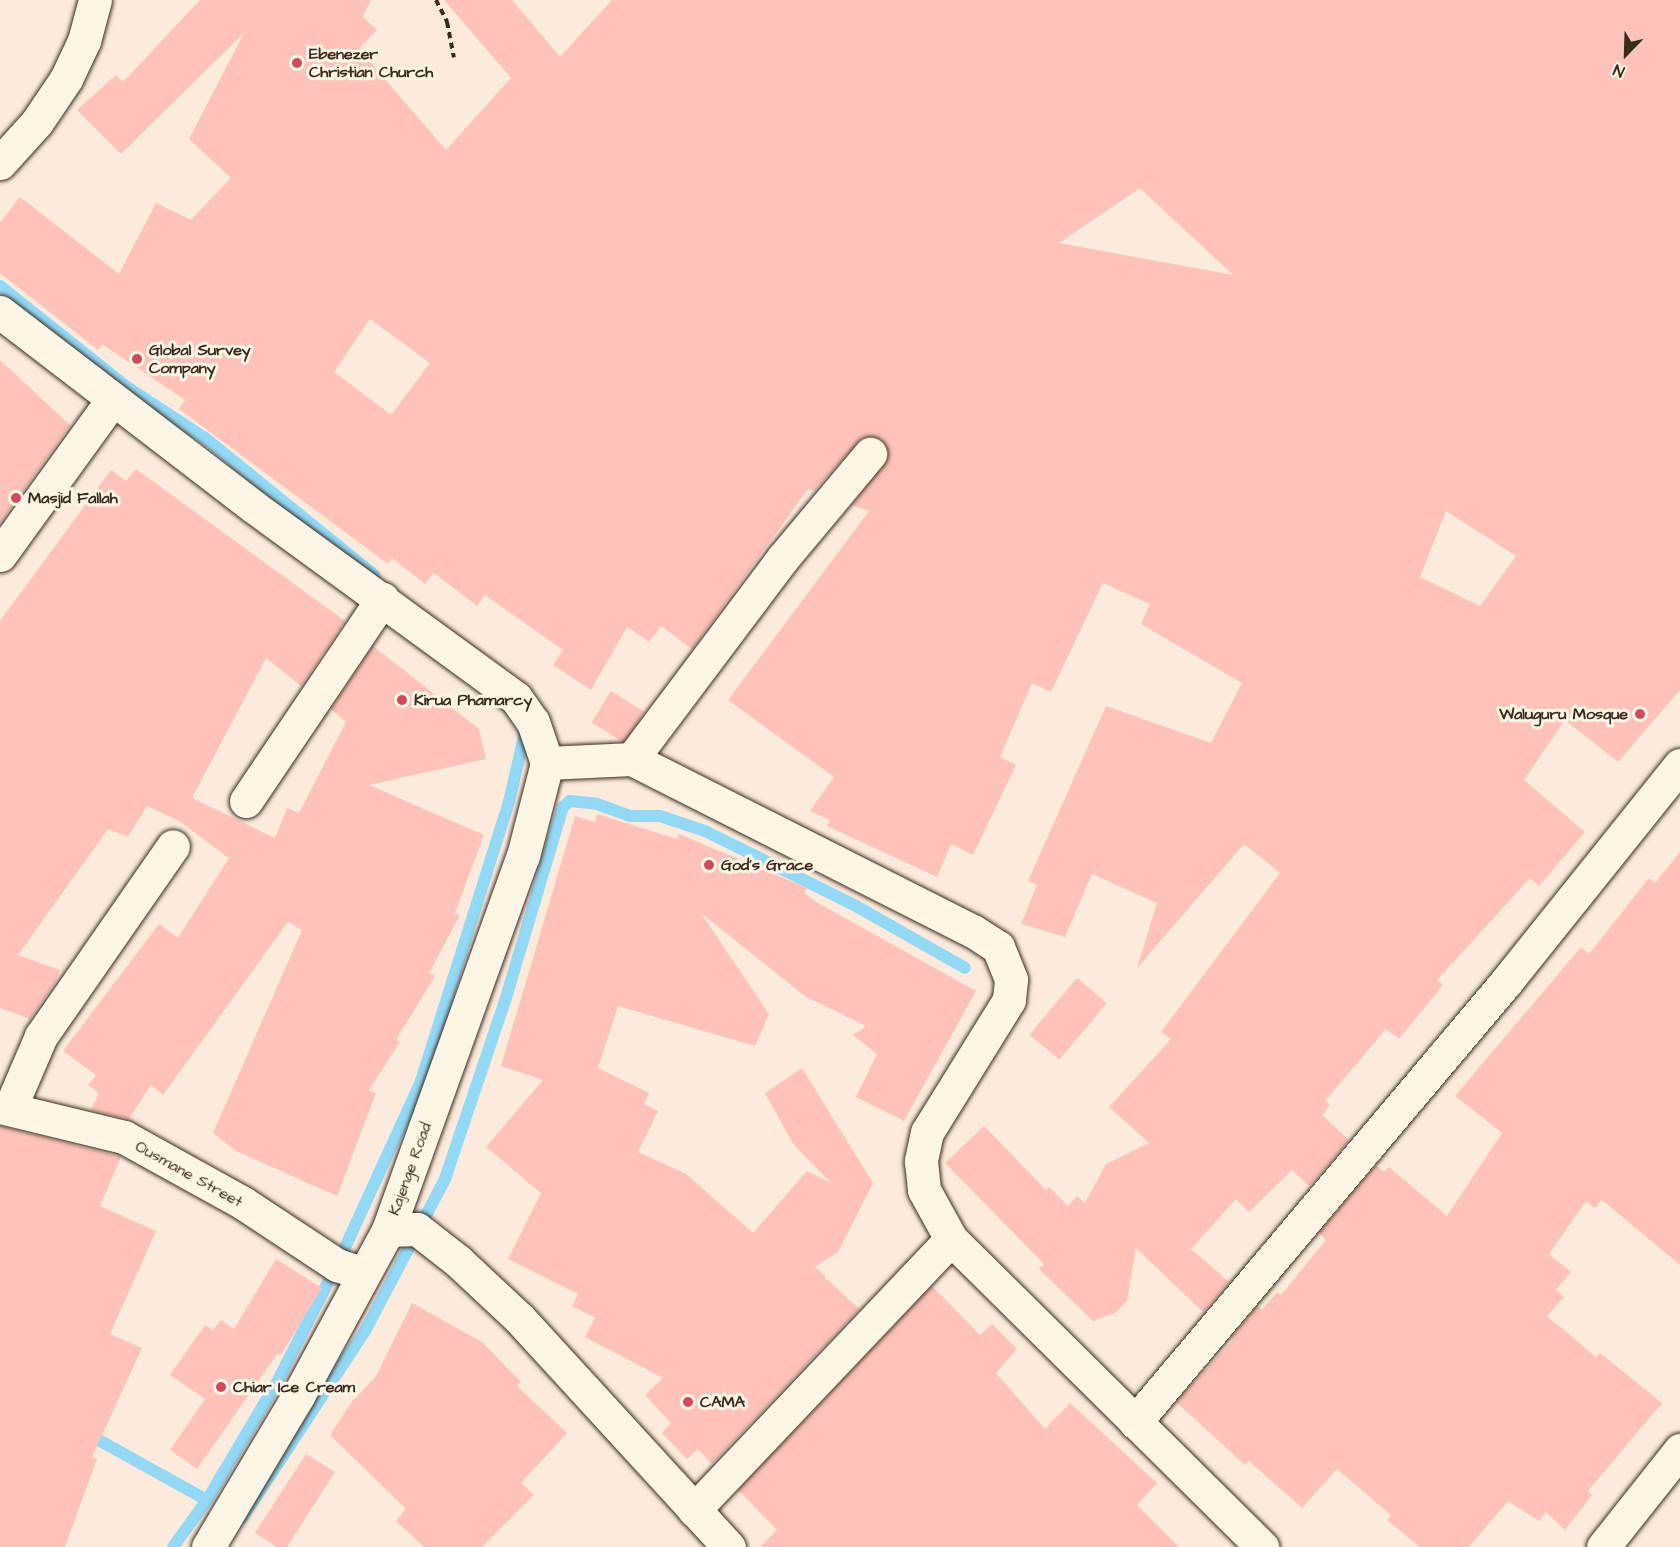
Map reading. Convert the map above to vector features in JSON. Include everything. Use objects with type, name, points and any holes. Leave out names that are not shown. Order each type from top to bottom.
[{"type":"street","points":[[0,163],[37,122],[66,79],[84,41],[95,0]]},
{"type":"street","points":[[0,312],[112,400],[516,698],[533,722],[547,763],[632,759],[974,930],[998,947],[1011,980],[1009,1000],[927,1132],[921,1161],[924,1190],[951,1239],[1262,1547]]},
{"type":"street","points":[[0,555],[112,400]]},
{"type":"street","points":[[632,759],[783,558],[870,454]]},
{"type":"street","points":[[246,801],[382,599]]},
{"type":"street","name":"Kajenge Road","points":[[208,1547],[298,1396],[388,1230],[523,856],[547,763]]},
{"type":"street","points":[[1135,1422],[1506,982],[1680,765]]},
{"type":"street","points":[[5,1108],[41,1036],[173,846]]},
{"type":"street","name":"Ousmane Street","points":[[5,1108],[124,1137],[243,1203],[337,1265],[364,1274]]},
{"type":"street","points":[[388,1230],[417,1229],[458,1261],[519,1318],[729,1547]]},
{"type":"street","points":[[694,1510],[951,1239]]},
{"type":"street","points":[[1603,1547],[1680,1450]]},
{"type":"path","points":[[436,0],[447,22],[454,57]]},
{"type":"building","points":[[200,0],[371,0],[363,17],[377,30],[359,49],[446,150],[511,78],[444,0],[512,0],[560,57],[612,0],[1680,0],[1680,690],[1618,762],[1565,720],[1524,780],[1585,832],[1539,886],[1530,878],[1437,980],[1443,985],[1399,1039],[1386,1029],[1325,1101],[1330,1105],[1322,1115],[1349,1140],[1309,1186],[1292,1170],[1249,1212],[1236,1199],[1191,1249],[1229,1282],[1203,1312],[1136,1248],[1127,1301],[1115,1313],[1093,1321],[1039,1269],[1044,1264],[945,1163],[984,1126],[1046,1190],[1049,1187],[1068,1206],[1077,1196],[1085,1203],[1106,1164],[1149,1143],[1109,1107],[1171,1039],[1161,1032],[1280,873],[1244,844],[1137,968],[1157,903],[1092,874],[1065,937],[1021,924],[1037,885],[1028,881],[1106,706],[1211,743],[1242,683],[1141,624],[1150,604],[1103,583],[1051,692],[1032,683],[1000,757],[1016,765],[973,855],[951,844],[937,877],[827,826],[830,820],[810,811],[834,777],[728,700],[869,511],[852,505],[888,458],[882,439],[863,437],[814,491],[808,489],[692,649],[661,626],[649,642],[627,627],[591,690],[553,665],[563,650],[485,595],[477,606],[434,573],[425,584],[392,558],[388,564],[179,409],[185,400],[102,344],[98,350],[0,273],[0,223],[20,197],[119,274],[156,203],[191,220],[231,178],[189,139],[244,33],[121,154],[77,110],[116,75],[123,82]],"holes":[[[1140,188],[1233,275],[1059,243]],[[370,319],[430,363],[391,415],[334,372]],[[1446,511],[1516,556],[1480,606],[1420,577]]]},
{"type":"building","points":[[0,360],[70,425],[0,523]]},
{"type":"building","points":[[136,469],[345,621],[301,686],[266,658],[192,798],[275,838],[287,808],[299,813],[346,722],[331,709],[373,646],[479,729],[486,759],[369,785],[484,835],[455,913],[460,915],[429,973],[435,976],[396,1040],[400,1042],[369,1090],[376,1093],[337,1196],[236,1151],[213,1133],[302,930],[288,922],[163,1095],[151,1085],[129,1119],[91,1110],[99,1093],[88,1085],[96,1075],[63,1051],[159,924],[178,938],[229,858],[179,821],[147,806],[128,837],[108,829],[18,955],[60,970],[56,981],[30,1019],[0,1008],[0,621],[111,470],[126,481]]},
{"type":"building","points":[[611,691],[644,712],[624,743],[591,722]]},
{"type":"building","points":[[597,814],[677,839],[679,834],[807,888],[804,893],[818,903],[976,991],[904,1121],[856,1097],[877,1054],[853,1035],[866,1026],[806,997],[701,913],[769,1014],[755,1046],[618,1006],[598,1068],[649,1093],[644,1104],[658,1111],[638,1152],[686,1174],[753,1233],[807,1171],[831,1183],[793,1144],[765,1093],[802,1068],[873,1183],[838,1252],[815,1267],[826,1277],[823,1282],[827,1279],[859,1309],[712,1464],[698,1449],[687,1459],[662,1433],[671,1423],[645,1395],[663,1378],[585,1337],[595,1318],[572,1306],[578,1294],[508,1259],[541,1193],[486,1147],[543,1080],[501,1066],[575,816],[595,822]]},
{"type":"building","points":[[1680,852],[1680,1265],[1602,1200],[1595,1208],[1586,1201],[1549,1254],[1571,1272],[1556,1290],[1564,1297],[1547,1316],[1596,1357],[1600,1353],[1662,1403],[1588,1491],[1592,1495],[1565,1530],[1546,1512],[1539,1521],[1508,1501],[1469,1547],[1420,1547],[1387,1520],[1391,1515],[1337,1469],[1302,1508],[1249,1461],[1245,1465],[1176,1402],[1233,1340],[1231,1338],[1257,1306],[1262,1310],[1277,1292],[1281,1295],[1326,1240],[1319,1233],[1376,1165],[1384,1172],[1389,1167],[1447,1216],[1502,1133],[1455,1096],[1581,947],[1589,954],[1649,878],[1655,883]]},
{"type":"building","points":[[1077,978],[1107,1003],[1059,1060],[1029,1035]]},
{"type":"building","points":[[0,1126],[121,1157],[100,1206],[156,1231],[110,1334],[142,1348],[92,1457],[97,1459],[65,1547],[0,1547]]},
{"type":"building","name":"Chiar Ice Cream","points":[[276,1259],[322,1288],[281,1355],[278,1353],[197,1469],[170,1450],[205,1399],[170,1375],[205,1325],[213,1330],[221,1320],[234,1329]]},
{"type":"building","points":[[932,1286],[980,1335],[992,1324],[1017,1349],[996,1373],[1045,1429],[1070,1403],[1157,1483],[1137,1505],[1179,1547],[760,1547],[777,1530],[738,1490]]},
{"type":"building","points":[[412,1303],[482,1342],[521,1382],[517,1386],[567,1433],[521,1483],[534,1495],[482,1547],[424,1547],[396,1521],[406,1509],[330,1435],[351,1403],[376,1376]]},
{"type":"building","points":[[306,1454],[335,1472],[287,1547],[277,1547],[255,1533]]},
{"type":"waterway","points":[[0,286],[127,387],[205,438],[374,575]]},
{"type":"waterway","points":[[207,1500],[276,1384],[337,1265],[420,1084],[509,802],[526,728]]},
{"type":"waterway","points":[[242,1518],[366,1329],[445,1179],[505,1001],[563,807],[570,801],[597,804],[630,816],[660,816],[705,831],[856,906],[965,968]]},
{"type":"waterway","points":[[86,1433],[207,1500],[173,1547]]},
{"type":"place","name":"Ebenezer Christian Church","points":[[297,63]]},
{"type":"place","name":"Global Survey Company","points":[[137,359]]},
{"type":"place","name":"Masjid Fallah","points":[[16,498]]},
{"type":"place","name":"Kirua Phamarcy","points":[[402,700]]},
{"type":"place","name":"Waluguru Mosque","points":[[1640,714]]},
{"type":"place","name":"God's Grace","points":[[709,865]]},
{"type":"place","name":"Chiar Ice Cream","points":[[221,1387]]},
{"type":"place","name":"CAMA","points":[[688,1402]]}]
